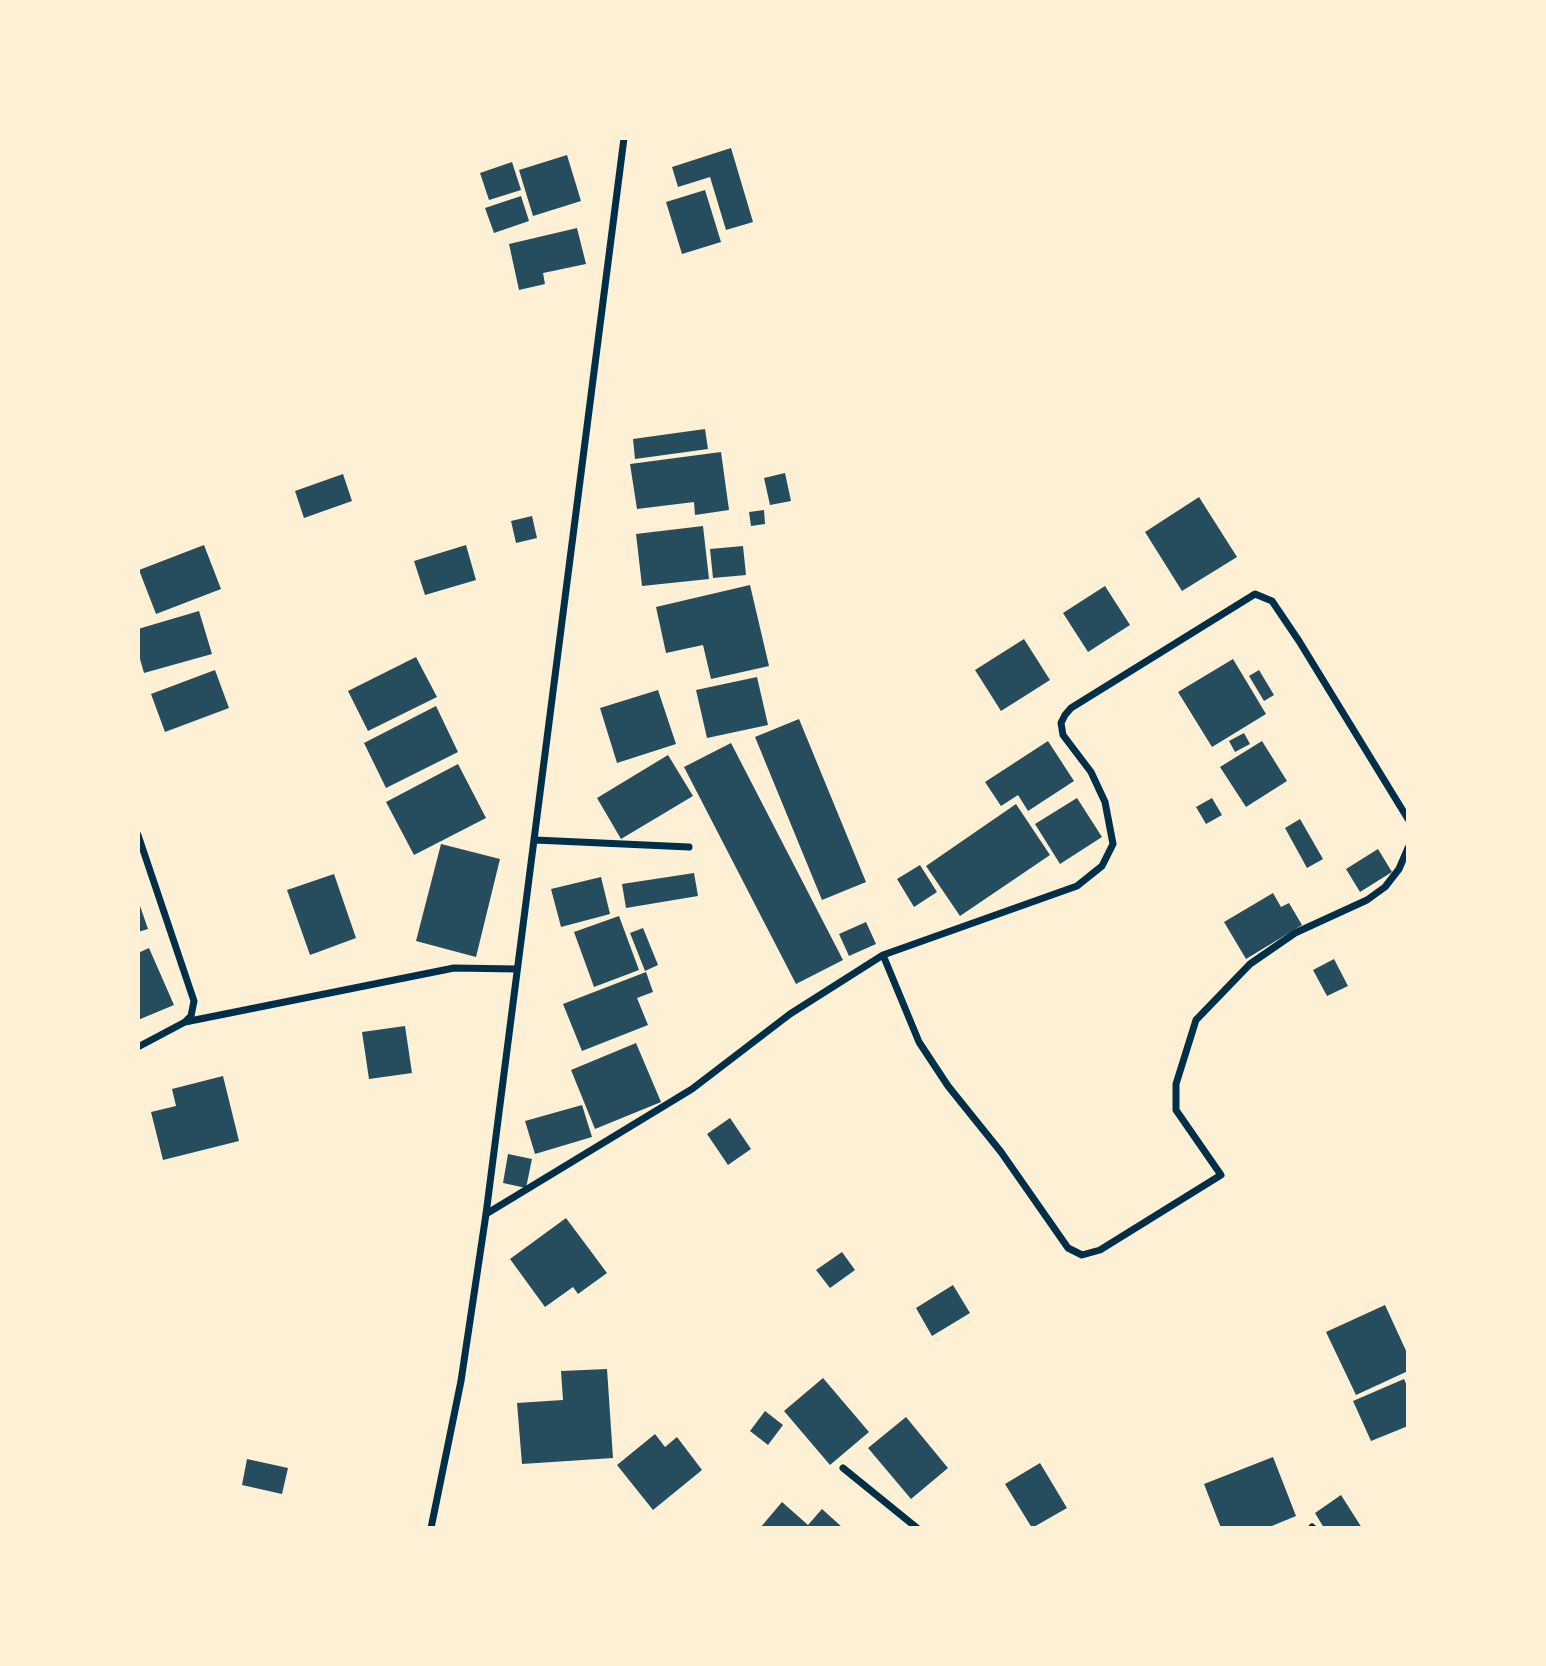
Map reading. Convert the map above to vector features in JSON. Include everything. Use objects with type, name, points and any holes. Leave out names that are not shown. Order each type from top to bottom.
[{"type":"street","points":[[431,1528],[461,1381],[486,1214],[624,138]]},
{"type":"street","points":[[486,1214],[692,1089],[801,1006],[883,955],[1077,886],[1102,866],[1113,844],[1111,822],[1091,772],[1063,735],[1061,723],[1065,715],[1072,708],[1255,594],[1272,601],[1408,819]]},
{"type":"street","points":[[138,835],[194,1002],[191,1016],[185,1022]]},
{"type":"street","points":[[536,840],[690,848]]},
{"type":"street","points":[[883,955],[919,1042],[948,1086],[1001,1152],[1068,1248],[1082,1255],[1100,1250],[1221,1175],[1176,1110],[1176,1084],[1196,1020],[1250,964],[1296,933],[1367,900],[1385,887],[1399,869],[1408,849]]},
{"type":"street","points":[[138,1047],[185,1022],[454,968],[517,970]]},
{"type":"street","points":[[842,1468],[917,1528]]},
{"type":"building","points":[[731,148],[753,222],[726,230],[710,177],[678,187],[672,167]]},
{"type":"building","points":[[567,155],[581,201],[533,216],[519,170]]},
{"type":"building","points":[[512,162],[521,190],[489,200],[480,173]]},
{"type":"building","points":[[705,190],[721,242],[682,254],[666,202]]},
{"type":"building","points":[[521,196],[529,221],[494,233],[485,208]]},
{"type":"building","points":[[577,228],[586,264],[543,273],[545,284],[519,290],[509,244]]},
{"type":"building","points":[[705,429],[708,449],[635,459],[633,439]]},
{"type":"building","points":[[721,452],[729,510],[695,515],[694,502],[637,509],[630,464]]},
{"type":"building","points":[[785,473],[791,501],[770,505],[764,478]]},
{"type":"building","points":[[343,474],[352,501],[304,518],[295,491]]},
{"type":"building","points":[[1199,497],[1237,557],[1182,591],[1145,532]]},
{"type":"building","points":[[764,510],[765,524],[751,526],[749,512]]},
{"type":"building","points":[[532,516],[537,538],[516,543],[511,521]]},
{"type":"building","points":[[703,526],[709,579],[642,586],[636,534]]},
{"type":"building","points":[[204,545],[221,589],[156,614],[139,570]]},
{"type":"building","points":[[466,545],[476,580],[425,595],[414,561]]},
{"type":"building","points":[[743,546],[746,575],[713,578],[710,549]]},
{"type":"building","points":[[750,585],[769,666],[711,679],[703,645],[666,653],[656,607]]},
{"type":"building","points":[[1105,586],[1130,625],[1088,652],[1063,613]]},
{"type":"building","points":[[199,611],[212,654],[144,673],[138,652],[138,629]]},
{"type":"building","points":[[1024,639],[1050,680],[1001,711],[975,670]]},
{"type":"building","points":[[416,657],[437,697],[368,731],[348,691]]},
{"type":"building","points":[[1233,659],[1266,714],[1212,747],[1178,692]]},
{"type":"building","points":[[215,670],[229,708],[165,732],[151,694]]},
{"type":"building","points":[[1259,670],[1274,695],[1264,701],[1249,676]]},
{"type":"building","points":[[757,677],[768,725],[707,738],[696,690]]},
{"type":"building","points":[[658,690],[676,744],[617,763],[600,708]]},
{"type":"building","points":[[436,706],[458,752],[386,788],[364,743]]},
{"type":"building","points":[[799,719],[866,882],[822,900],[755,737]]},
{"type":"building","points":[[1244,733],[1250,744],[1235,752],[1229,741]]},
{"type":"building","points":[[1048,741],[1074,781],[1028,811],[1018,795],[1001,806],[985,782]]},
{"type":"building","points":[[1262,741],[1287,781],[1246,807],[1220,767]]},
{"type":"building","points":[[731,743],[843,960],[796,984],[684,767]]},
{"type":"building","points":[[668,755],[693,796],[621,839],[597,798]]},
{"type":"building","points":[[458,764],[486,818],[414,855],[386,802]]},
{"type":"building","points":[[1077,798],[1102,837],[1060,864],[1035,824]]},
{"type":"building","points":[[1212,798],[1222,815],[1206,824],[1196,807]]},
{"type":"building","points":[[1016,804],[1050,855],[960,916],[926,866]]},
{"type":"building","points":[[1300,819],[1323,859],[1307,868],[1285,828]]},
{"type":"building","points":[[441,844],[500,859],[476,957],[416,941]]},
{"type":"building","points":[[1378,849],[1392,872],[1360,892],[1346,869]]},
{"type":"building","points":[[920,865],[937,892],[914,907],[897,879]]},
{"type":"building","points":[[694,873],[698,896],[626,908],[622,884]]},
{"type":"building","points":[[334,874],[356,938],[310,955],[287,890]]},
{"type":"building","points":[[601,877],[610,914],[561,927],[551,889]]},
{"type":"building","points":[[1273,893],[1281,907],[1289,903],[1302,925],[1246,959],[1224,922]]},
{"type":"building","points":[[138,900],[148,929],[138,932]]},
{"type":"building","points":[[619,916],[639,970],[594,987],[574,932]]},
{"type":"building","points":[[866,922],[876,944],[849,956],[839,934]]},
{"type":"building","points":[[643,928],[658,965],[645,971],[630,933]]},
{"type":"building","points":[[149,948],[174,1005],[138,1020],[138,953]]},
{"type":"building","points":[[1334,959],[1348,986],[1327,996],[1313,970]]},
{"type":"building","points":[[646,972],[653,992],[637,998],[648,1025],[582,1051],[563,1004]]},
{"type":"building","points":[[405,1026],[412,1073],[369,1079],[362,1032]]},
{"type":"building","points":[[636,1043],[661,1102],[595,1129],[571,1070]]},
{"type":"building","points":[[223,1076],[239,1141],[163,1160],[151,1112],[176,1106],[172,1089]]},
{"type":"building","points":[[582,1105],[592,1137],[535,1154],[525,1121]]},
{"type":"building","points":[[730,1118],[751,1149],[728,1165],[707,1134]]},
{"type":"building","points":[[508,1154],[532,1159],[526,1188],[503,1183]]},
{"type":"building","points":[[566,1218],[607,1273],[578,1294],[573,1287],[545,1307],[510,1259]]},
{"type":"building","points":[[842,1252],[855,1270],[830,1288],[816,1270]]},
{"type":"building","points":[[953,1285],[970,1313],[932,1336],[916,1308]]},
{"type":"building","points":[[1385,1305],[1408,1355],[1408,1371],[1356,1395],[1326,1332]]},
{"type":"building","points":[[607,1369],[613,1458],[522,1464],[517,1403],[563,1400],[561,1371]]},
{"type":"building","points":[[823,1378],[869,1432],[830,1465],[784,1411]]},
{"type":"building","points":[[1404,1379],[1408,1388],[1408,1426],[1371,1441],[1353,1401]]},
{"type":"building","points":[[765,1411],[783,1425],[768,1445],[750,1431]]},
{"type":"building","points":[[906,1417],[948,1468],[911,1499],[868,1448]]},
{"type":"building","points":[[655,1434],[665,1447],[677,1437],[702,1470],[653,1510],[617,1465]]},
{"type":"building","points":[[1273,1457],[1296,1516],[1267,1528],[1221,1528],[1204,1484]]},
{"type":"building","points":[[247,1459],[288,1468],[282,1494],[242,1485]]},
{"type":"building","points":[[1040,1463],[1067,1508],[1032,1528],[1005,1484]]},
{"type":"building","points":[[1341,1495],[1362,1528],[1324,1528],[1315,1513]]},
{"type":"building","points":[[782,1502],[808,1525],[822,1509],[843,1528],[760,1528]]}]
